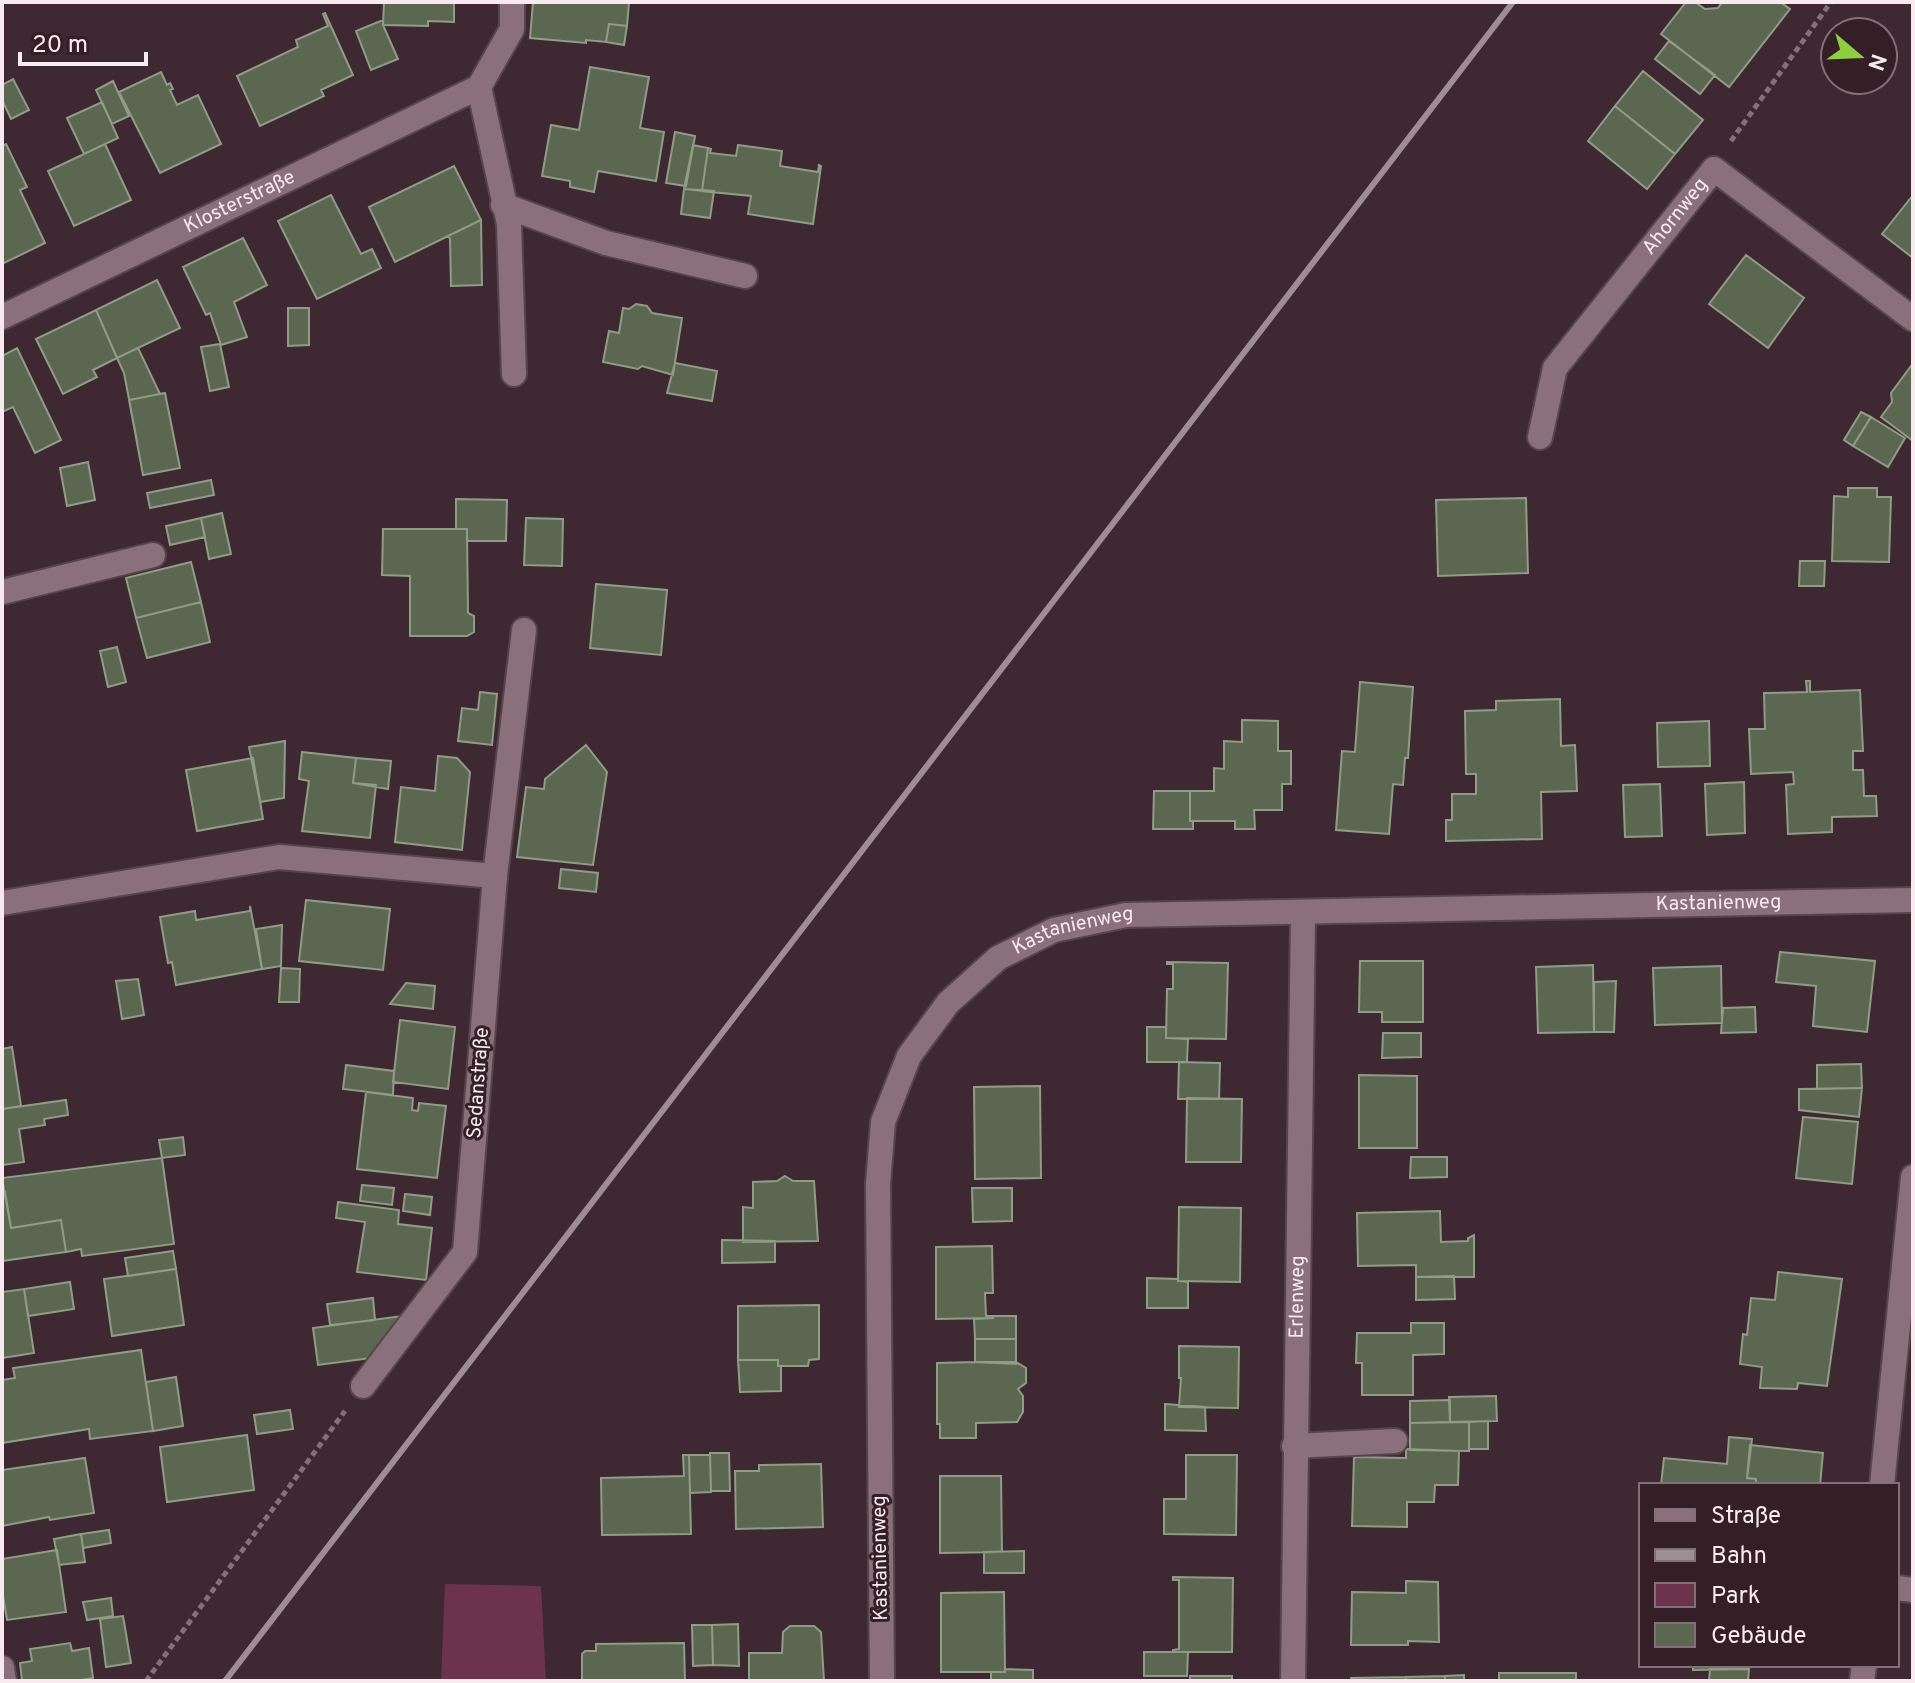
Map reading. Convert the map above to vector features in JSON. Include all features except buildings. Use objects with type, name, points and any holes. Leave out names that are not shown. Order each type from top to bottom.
[{"type":"street","points":[[512,2],[512,29],[479,87],[509,224],[514,374]]},
{"type":"street","name":"Klosterstraße","points":[[2,317],[479,87]]},
{"type":"street","name":"Ahornweg","points":[[1540,437],[1555,368],[1714,169],[1913,319]]},
{"type":"street","points":[[503,205],[606,243],[745,276]]},
{"type":"street","points":[[2,592],[153,555]]},
{"type":"street","name":"Sedanstraße","points":[[363,1386],[465,1252],[495,876],[524,630]]},
{"type":"street","points":[[2,903],[279,857],[495,876]]},
{"type":"street","name":"Kastanienweg","points":[[882,1681],[878,1184],[883,1122],[909,1056],[948,1003],[998,958],[1054,930],[1126,915],[1913,900]]},
{"type":"street","name":"Erlenweg","points":[[1293,1681],[1303,913]]},
{"type":"street","points":[[1882,1483],[1913,1177]]},
{"type":"street","points":[[1294,1446],[1395,1441]]},
{"type":"street","points":[[2,1668],[4,1681]]},
{"type":"path","points":[[1714,169],[1741,124],[1831,2]]},
{"type":"path","points":[[146,1681],[363,1386]]},
{"type":"green space","points":[[445,1584],[541,1586],[546,1681],[441,1681]]},
{"type":"railway","points":[[225,1681],[1513,2]]}]
